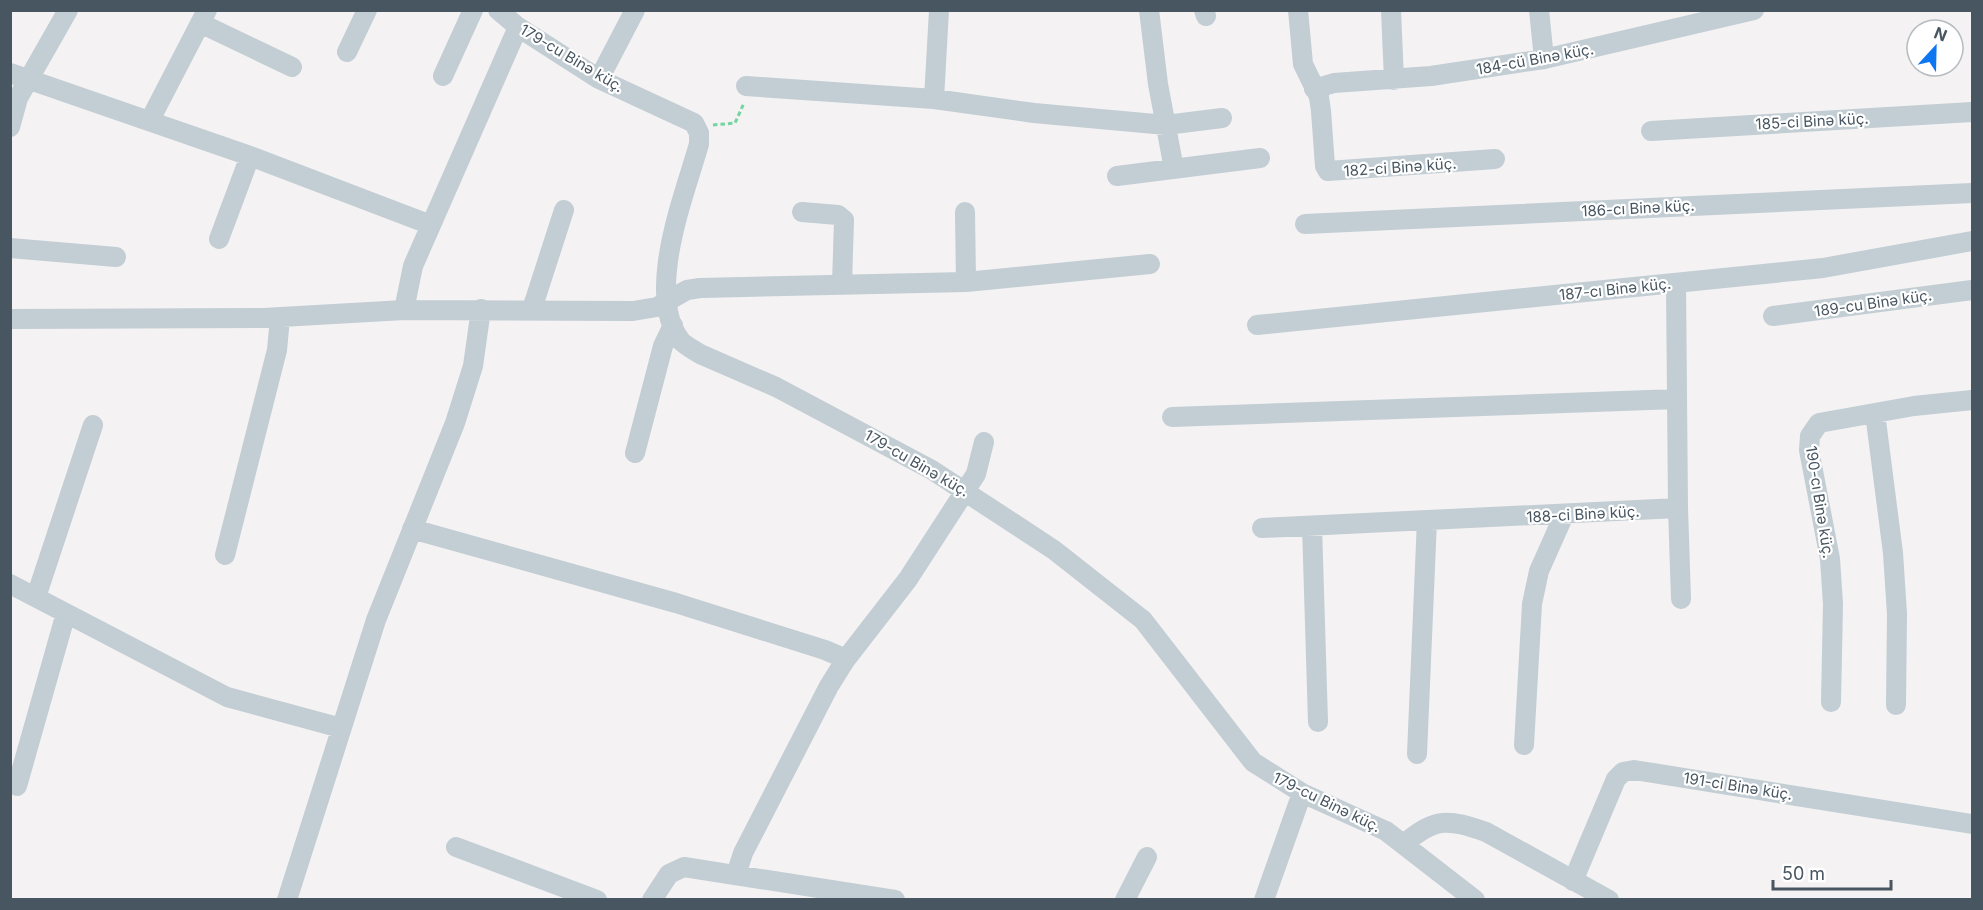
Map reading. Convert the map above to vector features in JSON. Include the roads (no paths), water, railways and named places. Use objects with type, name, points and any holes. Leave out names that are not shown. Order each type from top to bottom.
[{"type":"street","points":[[10,127],[18,98],[19,76],[68,10]]},
{"type":"street","points":[[347,52],[367,10]]},
{"type":"street","points":[[443,76],[473,10]]},
{"type":"street","name":"179-cu Binə küç.","points":[[498,10],[518,27],[599,79],[694,123],[699,134],[699,144],[667,265],[667,301],[673,325],[683,343],[700,354],[829,414],[965,490],[1054,550],[1131,608],[1148,626],[1253,762],[1302,794],[1365,821],[1404,843],[1475,900]]},
{"type":"street","points":[[599,79],[635,10]]},
{"type":"street","points":[[934,99],[939,10]]},
{"type":"street","points":[[1149,10],[1158,84],[1174,169]]},
{"type":"street","name":"182-ci Binə küç.","points":[[1298,10],[1303,64],[1322,111],[1324,166],[1328,171],[1495,159]]},
{"type":"street","points":[[1391,10],[1394,80]]},
{"type":"street","points":[[1539,10],[1545,59]]},
{"type":"street","name":"184-cü Binə küç.","points":[[1314,89],[1334,83],[1394,80],[1545,59],[1754,10]]},
{"type":"street","points":[[150,120],[204,17],[292,67]]},
{"type":"street","points":[[404,310],[413,266],[518,27]]},
{"type":"street","points":[[19,76],[250,156],[431,225]]},
{"type":"street","points":[[746,86],[934,99],[1034,113],[1166,125],[1222,118]]},
{"type":"street","name":"185-ci Binə küç.","points":[[1651,131],[1972,111]]},
{"type":"street","points":[[219,239],[250,156]]},
{"type":"street","points":[[1117,176],[1260,158]]},
{"type":"street","name":"186-cı Binə küç.","points":[[1305,224],[1972,193]]},
{"type":"street","points":[[532,309],[564,210]]},
{"type":"street","points":[[802,212],[838,215],[844,220],[842,284]]},
{"type":"street","points":[[965,212],[966,282]]},
{"type":"street","name":"187-cı Binə küç.","points":[[1257,326],[1823,268],[1972,241]]},
{"type":"street","points":[[10,248],[116,257]]},
{"type":"street","points":[[10,319],[280,318],[404,310],[481,309],[633,311],[657,307],[687,290],[700,288],[966,282],[1150,264]]},
{"type":"street","points":[[1676,283],[1681,599]]},
{"type":"street","name":"189-cu Binə küç.","points":[[1773,316],[1972,290]]},
{"type":"street","points":[[287,900],[376,620],[455,423],[473,366],[481,309]]},
{"type":"street","points":[[225,555],[277,350],[280,318]]},
{"type":"street","points":[[635,453],[663,346],[673,325]]},
{"type":"street","points":[[1172,417],[1677,399]]},
{"type":"street","name":"190-cı Binə küç.","points":[[1831,702],[1832,582],[1809,450],[1810,436],[1819,423],[1972,400]]},
{"type":"street","points":[[1875,413],[1893,554],[1897,614],[1896,705]]},
{"type":"street","points":[[36,597],[93,425]]},
{"type":"street","points":[[736,875],[743,853],[809,722],[846,659],[908,579],[976,474],[984,442]]},
{"type":"street","name":"188-ci Binə küç.","points":[[1262,528],[1678,508]]},
{"type":"street","points":[[1524,745],[1535,585],[1544,556],[1564,515]]},
{"type":"street","points":[[1417,754],[1427,520]]},
{"type":"street","points":[[1312,526],[1318,722]]},
{"type":"street","points":[[412,529],[676,603],[825,650],[846,659]]},
{"type":"street","points":[[10,584],[227,697],[341,728]]},
{"type":"street","points":[[17,786],[66,613]]},
{"type":"street","name":"191-ci Binə küç.","points":[[1573,880],[1616,779],[1623,772],[1634,770],[1972,824]]},
{"type":"street","points":[[1264,900],[1302,794]]},
{"type":"street","points":[[1404,843],[1432,824],[1468,826],[1486,832],[1608,900]]},
{"type":"street","points":[[456,847],[597,900]]},
{"type":"street","points":[[1125,900],[1147,857]]},
{"type":"street","points":[[652,900],[659,887],[676,869],[684,867],[848,896],[895,900]]}]
